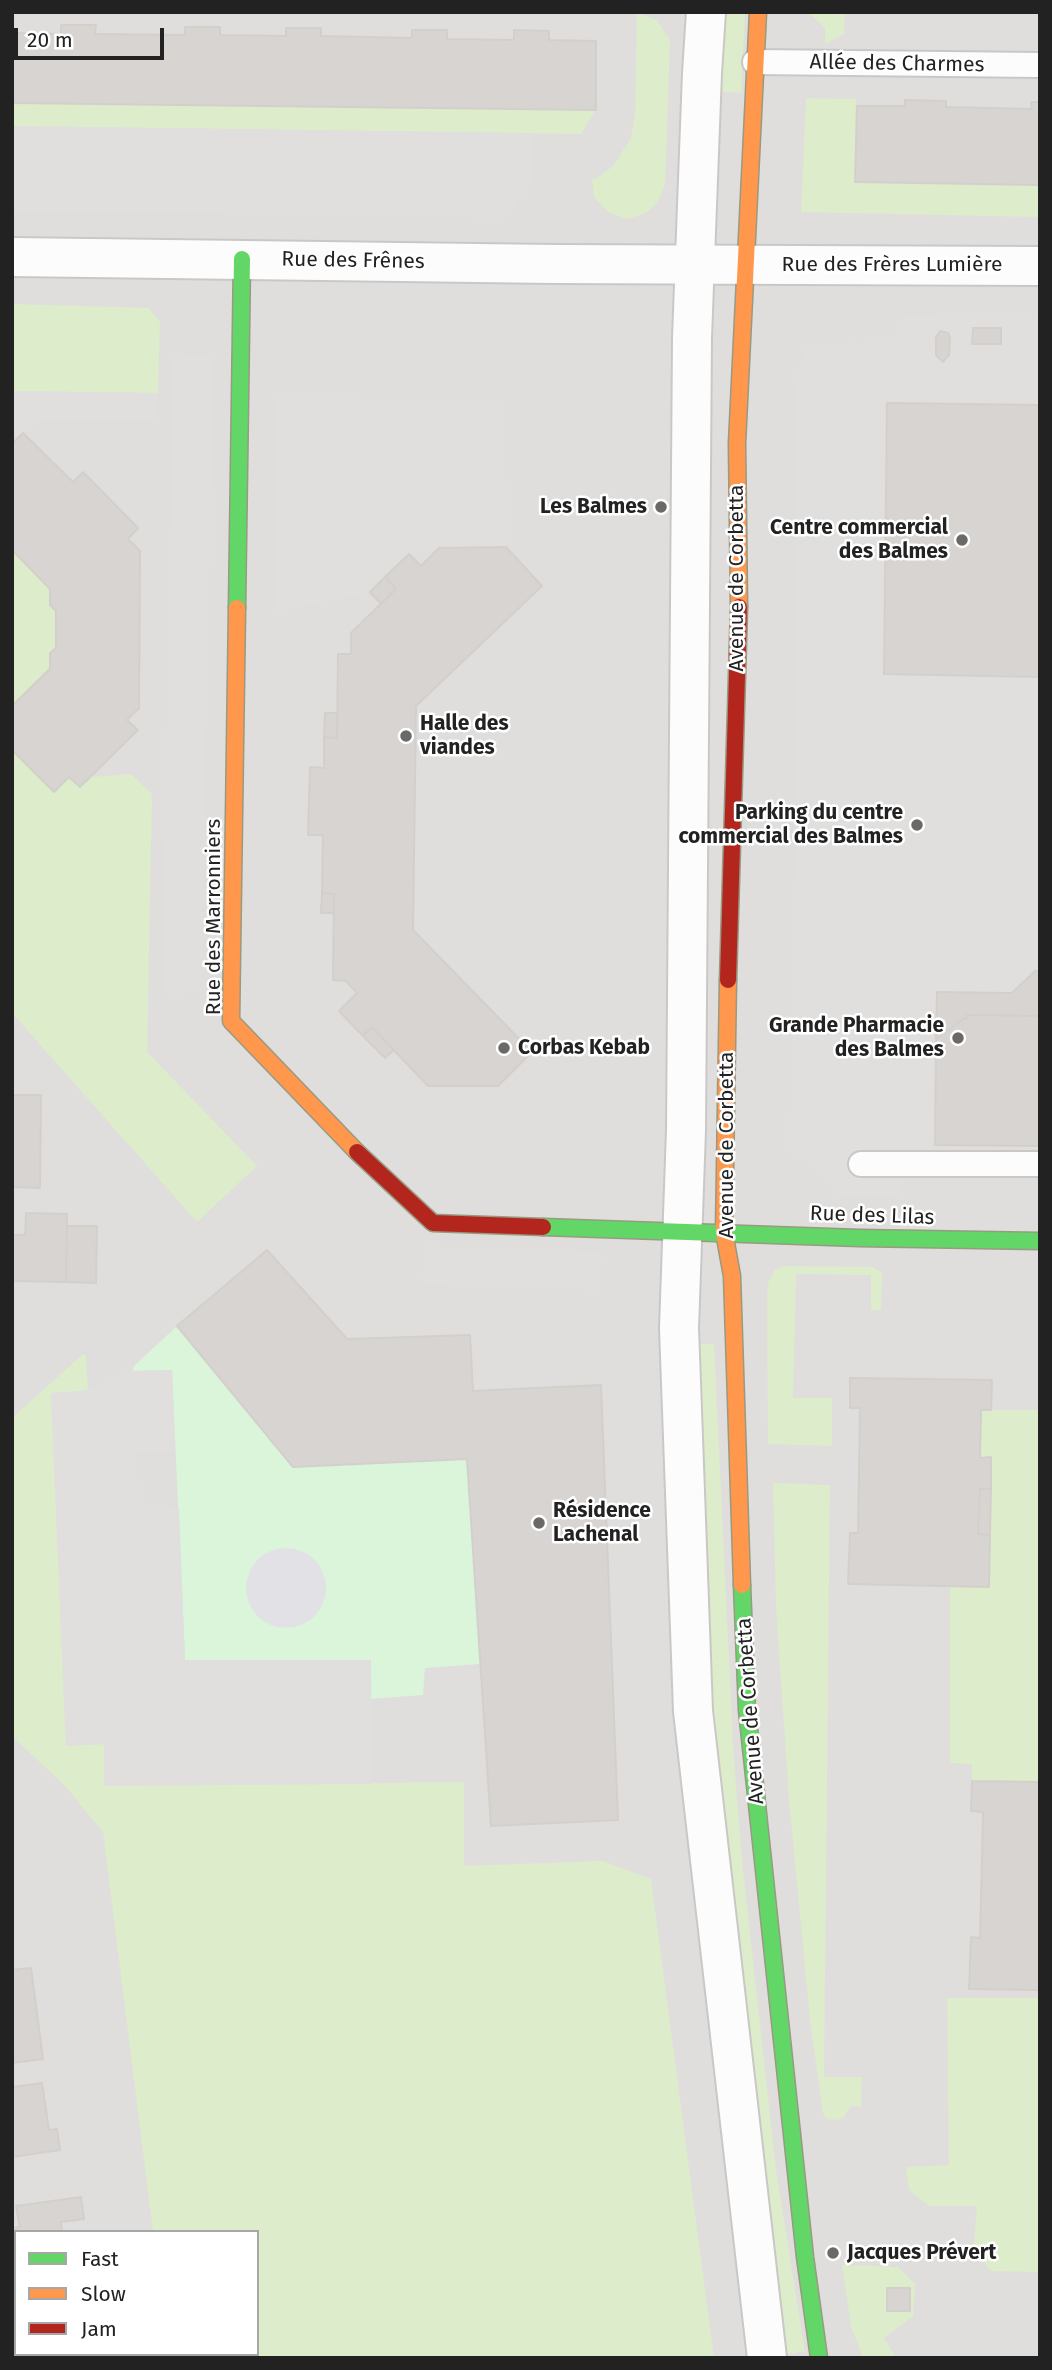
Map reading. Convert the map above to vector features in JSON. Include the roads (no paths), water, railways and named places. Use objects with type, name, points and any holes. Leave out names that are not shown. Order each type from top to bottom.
[{"type":"street","name":"Avenue de Corbetta","points":[[706,12],[694,265],[689,600],[686,1130],[693,1231],[679,1328],[693,1711],[767,2358]]},
{"type":"street","name":"Avenue de Corbetta","points":[[758,12],[737,443],[739,600],[724,1130],[724,1232],[732,1276],[747,1710],[805,2257],[819,2358]]},
{"type":"street","name":"Rue des Frênes","points":[[12,257],[745,264]]},
{"type":"street","name":"Rue des Marronniers","points":[[243,259],[231,1021],[346,1141],[433,1223],[693,1231]]},
{"type":"street","name":"Rue des Frères Lumière","points":[[745,264],[1040,266]]},
{"type":"street","name":"Rue des Lilas","points":[[693,1231],[1040,1241]]},
{"type":"lane","name":"Allée des Charmes","points":[[755,62],[1040,65]]},
{"type":"lane","points":[[861,1164],[1040,1164]]},
{"type":"place","name":"Les Balmes","points":[[661,507]]},
{"type":"place","name":"Centre commercial des Balmes","points":[[962,540]]},
{"type":"place","name":"Halle des viandes","points":[[406,736]]},
{"type":"place","name":"Parking du centre commercial des Balmes","points":[[917,825]]},
{"type":"place","name":"Grande Pharmacie des Balmes","points":[[958,1038]]},
{"type":"place","name":"Corbas Kebab","points":[[504,1048]]},
{"type":"place","name":"Résidence Lachenal","points":[[539,1523]]},
{"type":"place","name":"Jacques Prévert","points":[[833,2253]]}]
